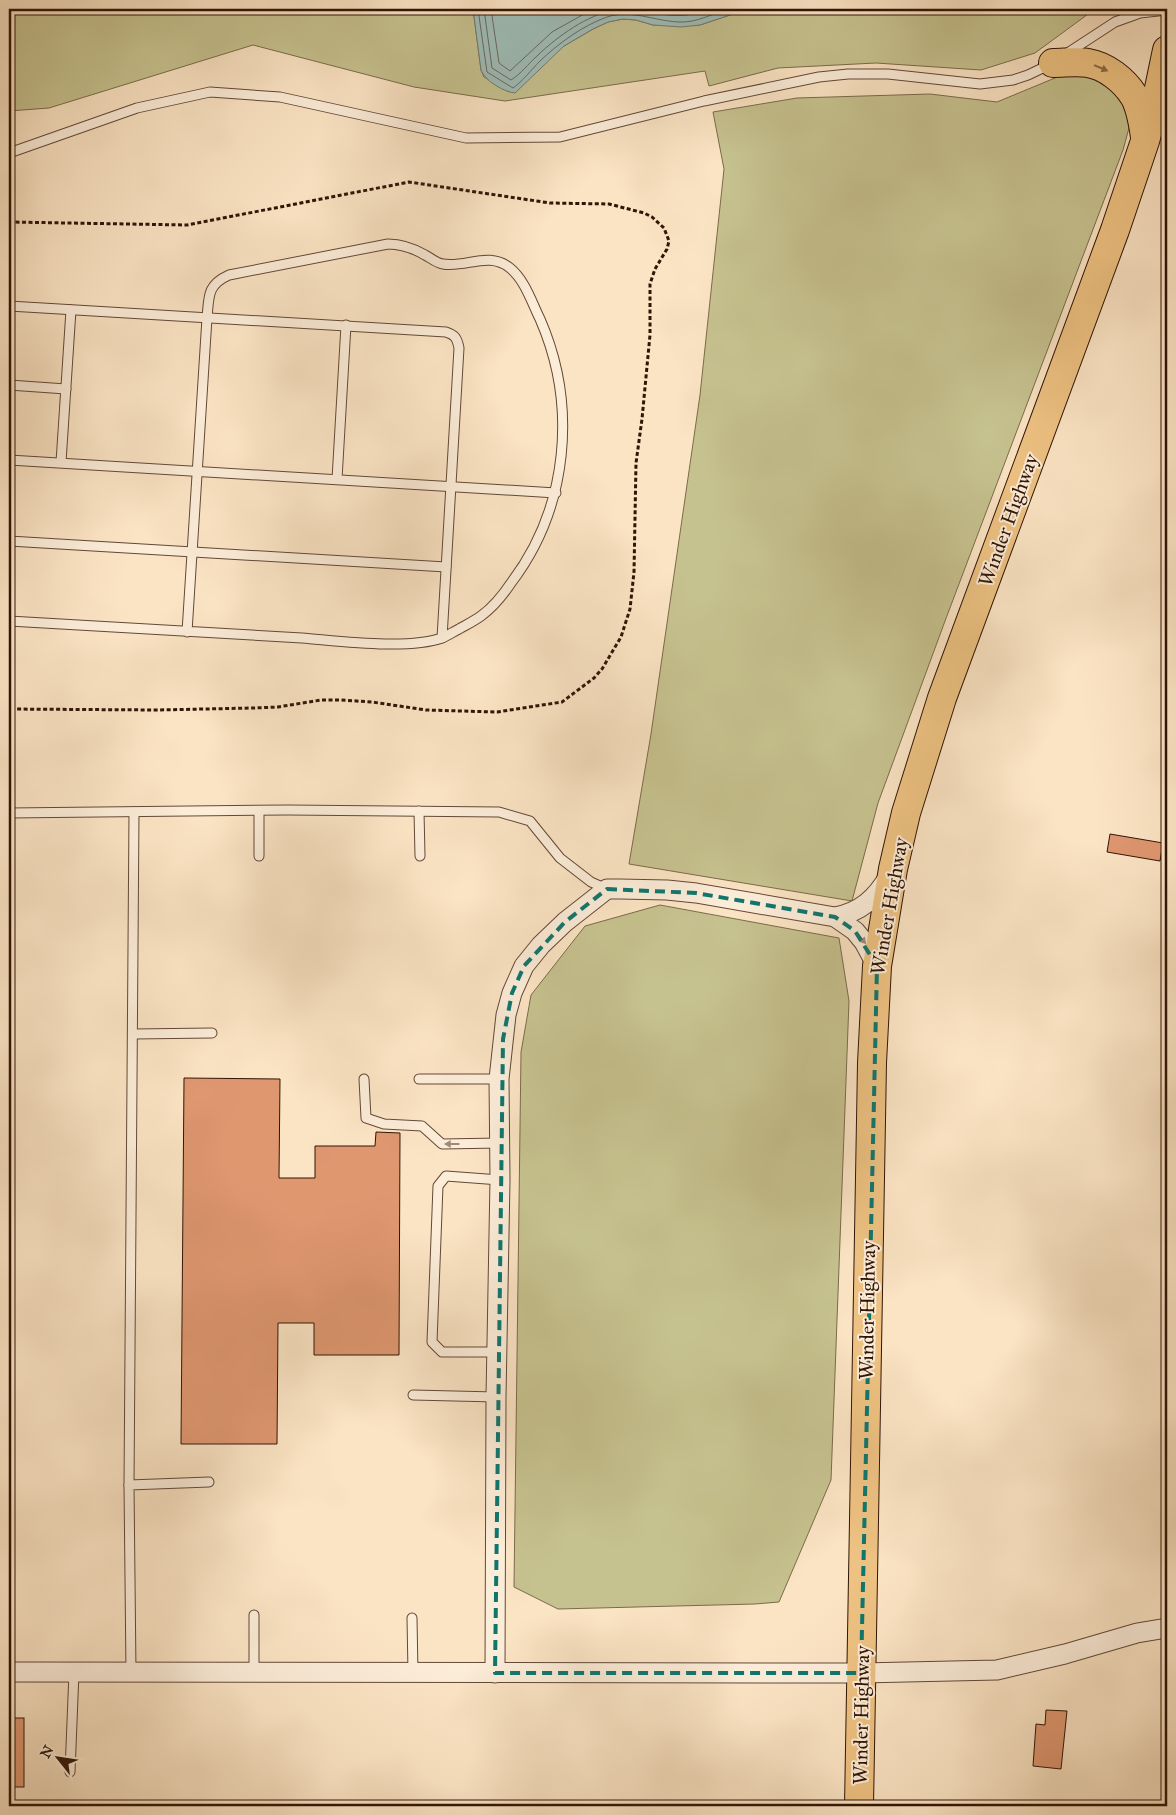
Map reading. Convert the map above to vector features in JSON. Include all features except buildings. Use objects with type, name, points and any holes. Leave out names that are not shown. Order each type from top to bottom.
[{"type":"main road","name":"Winder Highway","points":[[859,1806],[872,1063],[877,966],[893,869],[906,813],[939,707],[1115,230],[1145,141],[1167,50]]},
{"type":"main road","points":[[1053,63],[1087,63],[1104,68],[1119,79],[1134,96],[1142,116],[1145,141]]},
{"type":"main road","points":[[1145,141],[1167,96]]},
{"type":"street","points":[[835,918],[850,914],[872,900],[893,869]]},
{"type":"street","points":[[494,1673],[500,1180],[499,1079],[506,1015],[512,993],[524,966],[541,945],[565,922],[607,889],[667,890],[696,893],[835,918],[855,931],[868,947],[877,966]]},
{"type":"street","points":[[9,1672],[861,1673],[997,1670],[1066,1654],[1137,1633],[1167,1628]]},
{"type":"lane","points":[[9,153],[137,108],[210,92],[280,97],[466,138],[560,137],[704,101],[819,77],[848,74],[888,74],[980,84],[1013,80],[1053,63],[1115,22],[1140,13],[1167,10]]},
{"type":"lane","points":[[9,621],[187,632],[396,644],[442,638],[481,616],[503,594],[522,569],[537,543],[556,493],[562,454],[563,421],[561,392],[555,362],[533,304],[520,278],[509,267],[495,261],[480,260],[452,265],[440,264],[415,249],[401,244],[388,244],[229,275],[218,280],[210,290],[207,318],[187,632]]},
{"type":"lane","points":[[9,306],[446,332],[457,338],[460,348],[442,638]]},
{"type":"lane","points":[[61,462],[71,310]]},
{"type":"lane","points":[[337,480],[346,325]]},
{"type":"lane","points":[[9,385],[66,389]]},
{"type":"lane","points":[[9,460],[556,493]]},
{"type":"lane","points":[[9,541],[446,567]]},
{"type":"lane","points":[[9,813],[288,810],[499,812],[530,821],[560,858],[591,882],[607,889]]},
{"type":"lane","points":[[259,811],[259,856]]},
{"type":"lane","points":[[419,811],[420,856]]},
{"type":"lane","points":[[131,1672],[129,1485],[134,812]]},
{"type":"lane","points":[[132,1034],[212,1033]]},
{"type":"lane","points":[[364,1078],[366,1118],[384,1124],[422,1126],[442,1144],[500,1144]]},
{"type":"lane","points":[[419,1079],[499,1079]]},
{"type":"lane","points":[[497,1352],[442,1352],[432,1342],[438,1186],[446,1176],[500,1180]]},
{"type":"lane","points":[[413,1395],[496,1397]]},
{"type":"lane","points":[[129,1485],[209,1482]]},
{"type":"lane","points":[[254,1615],[254,1672]]},
{"type":"lane","points":[[412,1618],[414,1673]]},
{"type":"lane","points":[[70,1772],[74,1672]]},
{"type":"path","points":[[9,222],[187,225],[409,182],[550,203],[609,204],[644,213],[652,217],[664,228],[669,241],[650,284],[650,335],[636,463],[634,572],[630,609],[622,637],[608,660],[594,678],[562,702],[497,712],[426,710],[372,702],[341,700],[321,700],[278,707],[253,708],[157,710],[9,709]]},
{"type":"highlighted area","points":[[607,889],[696,893],[835,917],[855,931],[877,966],[861,1673],[495,1673],[503,1039],[512,993],[524,966],[565,922]]},
{"type":"shaded area","points":[[9,9],[473,9],[481,70],[484,77],[509,92],[564,46],[608,22],[623,19],[636,20],[653,25],[700,25],[748,9],[1095,9],[1035,53],[981,70],[876,63],[778,68],[709,86],[705,71],[505,101],[414,87],[253,45],[49,108],[9,111]]},
{"type":"shaded area","points":[[1067,73],[1101,76],[1118,92],[1132,117],[1123,150],[878,803],[852,901],[629,864],[651,734],[700,395],[724,169],[713,112],[797,98],[930,94],[997,102]]},
{"type":"shaded area","points":[[660,905],[839,938],[849,1001],[831,1480],[779,1602],[558,1609],[514,1587],[521,1052],[531,995],[585,926]]},
{"type":"water","points":[[473,9],[748,9],[700,25],[681,27],[653,25],[636,20],[623,19],[608,22],[564,46],[515,93],[495,85],[486,78],[481,70]]}]
